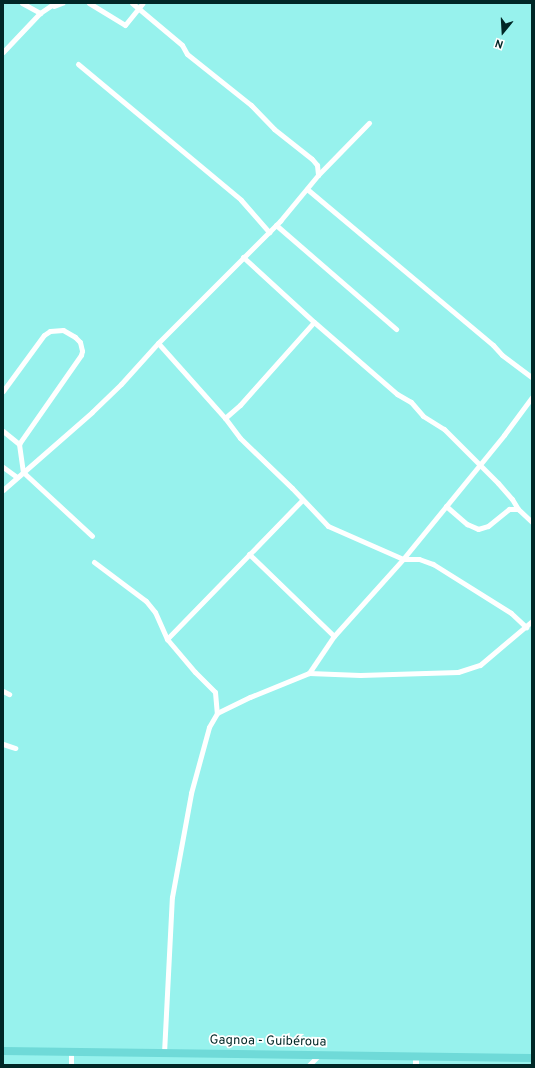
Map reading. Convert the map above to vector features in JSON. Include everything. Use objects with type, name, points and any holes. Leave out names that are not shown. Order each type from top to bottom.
[{"type":"main road","name":"Gagnoa - Guibéroua","points":[[3,1051],[532,1058]]},
{"type":"street","points":[[22,3],[40,13]]},
{"type":"street","points":[[3,52],[40,13],[54,4],[62,3]]},
{"type":"street","points":[[89,3],[125,25],[143,3]]},
{"type":"street","points":[[132,3],[182,45],[188,54],[251,105],[274,129],[312,159],[317,165],[318,175]]},
{"type":"street","points":[[78,64],[241,200],[269,232]]},
{"type":"street","points":[[3,490],[16,477],[92,412],[158,343],[276,225],[318,175],[370,123]]},
{"type":"street","points":[[307,189],[532,378]]},
{"type":"street","points":[[276,225],[396,329]]},
{"type":"street","points":[[243,257],[314,322],[397,394],[411,402],[423,416],[444,429],[480,464],[512,499],[518,509],[532,522]]},
{"type":"street","points":[[225,418],[240,405],[314,322]]},
{"type":"street","points":[[3,391],[44,335],[50,331],[63,330],[75,337],[80,342],[82,351],[81,355],[19,444]]},
{"type":"street","points":[[158,343],[225,418],[240,438],[328,526],[403,559],[419,559],[433,564],[511,613],[526,627]]},
{"type":"street","points":[[309,673],[334,636],[403,559],[504,436],[532,397]]},
{"type":"street","points":[[3,431],[19,444],[23,472],[92,536]]},
{"type":"street","points":[[3,468],[16,477]]},
{"type":"street","points":[[167,639],[302,500]]},
{"type":"street","points":[[446,506],[467,524],[478,529],[488,526],[509,509],[518,509]]},
{"type":"street","points":[[249,554],[334,636]]},
{"type":"street","points":[[94,562],[146,601],[155,612],[167,639],[194,672],[215,692],[217,713],[209,727],[191,793],[172,897],[164,1053]]},
{"type":"street","points":[[217,713],[309,673],[360,675],[458,672],[480,664],[532,621]]},
{"type":"street","points":[[3,691],[9,694]]},
{"type":"street","points":[[3,744],[15,748]]},
{"type":"street","points":[[71,1051],[71,1065]]},
{"type":"street","points":[[309,1065],[320,1055]]},
{"type":"street","points":[[416,1056],[416,1065]]}]
